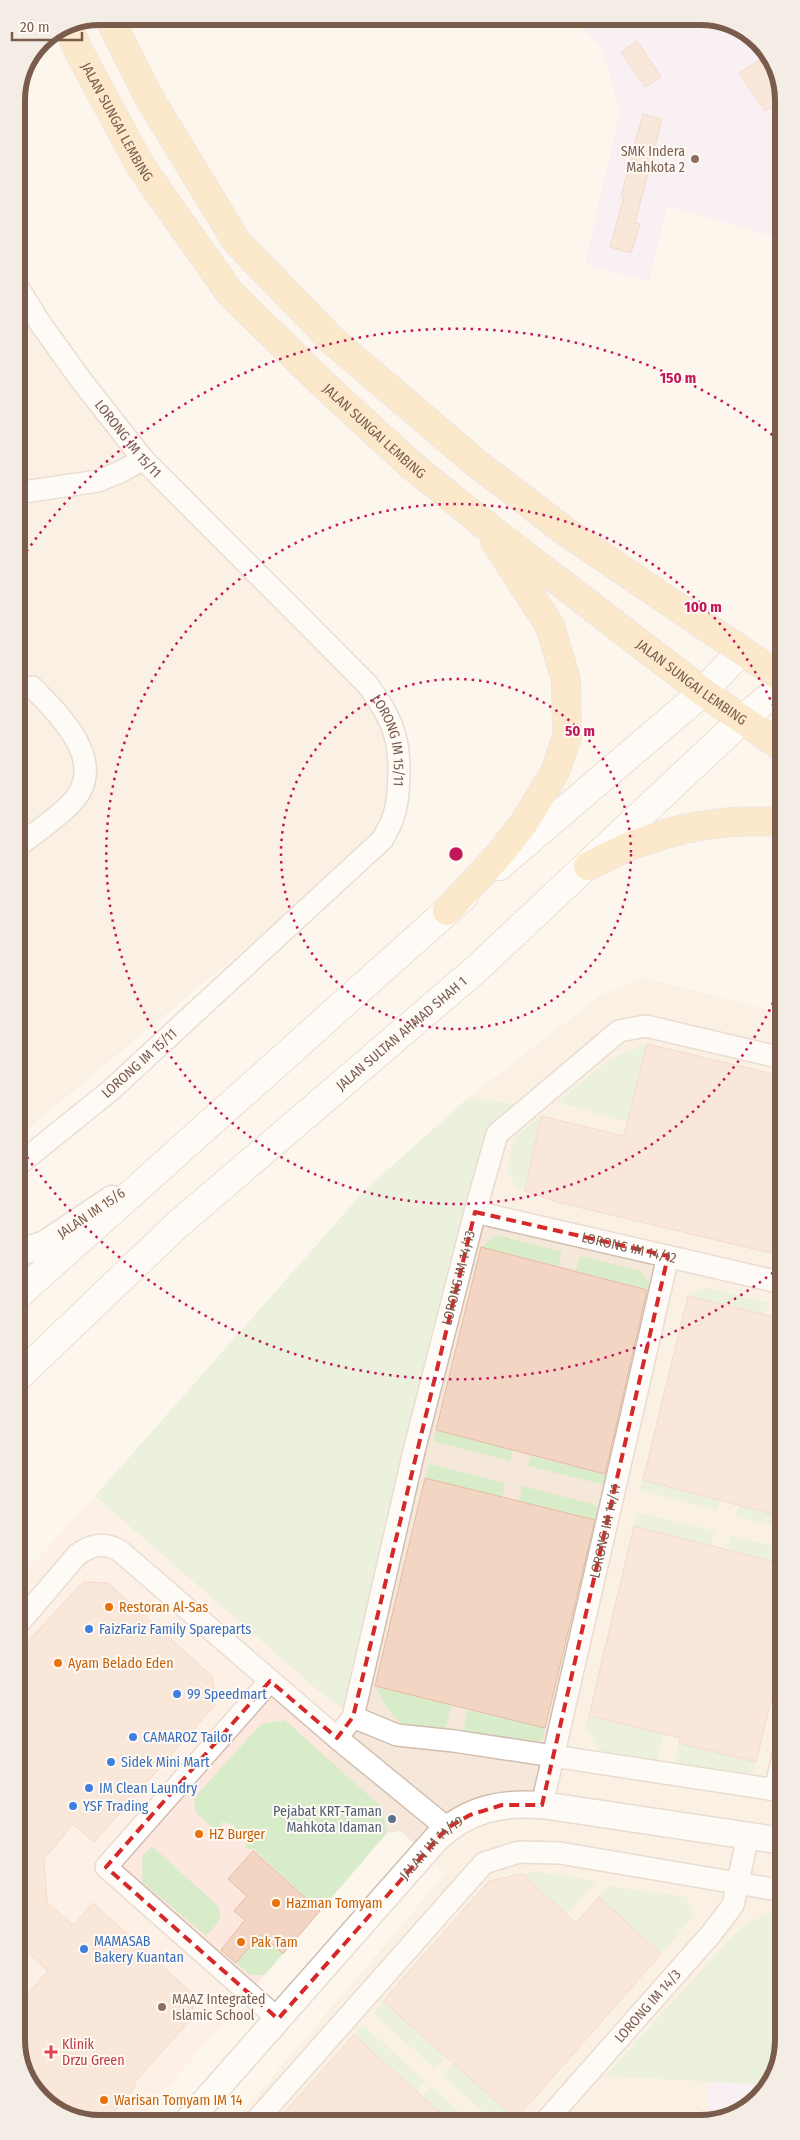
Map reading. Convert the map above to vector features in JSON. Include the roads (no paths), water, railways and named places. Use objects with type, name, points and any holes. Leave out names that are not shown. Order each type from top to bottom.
[{"type":"main road","points":[[113,25],[151,101],[237,242],[333,341],[476,463],[565,531],[775,673]]},
{"type":"main road","name":"JALAN SUNGAI LEMBING","points":[[70,31],[77,48],[142,167],[230,293],[325,386],[410,464],[484,524],[703,692],[775,742]]},
{"type":"main road","points":[[447,911],[500,854],[524,823],[554,774],[567,737],[566,680],[550,626],[484,524]]},
{"type":"main road","points":[[25,1289],[447,911],[703,692],[742,651]]},
{"type":"main road","name":"JALAN SULTAN AHMAD SHAH 1","points":[[25,1370],[177,1225],[473,972],[742,720],[775,692]]},
{"type":"main road","points":[[588,866],[641,842],[697,826],[755,820],[775,821]]},
{"type":"street","name":"LORONG IM 15/11","points":[[25,299],[70,366],[143,459],[368,685],[384,709],[396,738],[398,793],[394,818],[383,839],[111,1090],[25,1159]]},
{"type":"street","points":[[25,493],[98,481],[122,471],[143,459]]},
{"type":"street","points":[[25,841],[74,801],[86,782],[86,760],[76,742],[59,714],[32,687]]},
{"type":"street","name":"LORONG IM 14/13","points":[[337,1738],[353,1717],[414,1451],[475,1212],[497,1134],[619,1031],[646,1026],[775,1056]]},
{"type":"street","name":"JALAN IM 15/6","points":[[25,1251],[45,1244],[160,1166]]},
{"type":"street","name":"LORONG IM 14/12","points":[[475,1212],[775,1281]]},
{"type":"street","name":"LORONG IM 14/11","points":[[542,1804],[668,1256]]},
{"type":"street","points":[[25,1616],[77,1555],[87,1547],[99,1544],[110,1545],[120,1551],[337,1738],[448,1828]]},
{"type":"street","points":[[270,1681],[106,1867],[278,2019]]},
{"type":"street","points":[[353,1717],[397,1735],[454,1741],[775,1789]]},
{"type":"street","name":"JALAN IM 14/19","points":[[193,2115],[448,1828],[479,1811],[502,1805],[521,1803],[542,1804],[775,1840]]},
{"type":"street","name":"LORONG IM 14/3","points":[[550,2115],[722,1921],[734,1905],[748,1836]]},
{"type":"street","points":[[261,2115],[484,1863],[519,1852],[560,1854],[775,1890]]},
{"type":"place","name":"SMK Indera Mahkota 2","points":[[695,159]]},
{"type":"place","name":"Restoran Al-Sas","points":[[109,1607]]},
{"type":"place","name":"FaizFariz Family Spareparts","points":[[89,1629]]},
{"type":"place","name":"Ayam Belado Eden","points":[[58,1663]]},
{"type":"place","name":"99 Speedmart","points":[[177,1694]]},
{"type":"place","name":"CAMAROZ Tailor","points":[[133,1737]]},
{"type":"place","name":"Sidek Mini Mart","points":[[111,1762]]},
{"type":"place","name":"IM Clean Laundry","points":[[89,1788]]},
{"type":"place","name":"YSF Trading","points":[[73,1806]]},
{"type":"place","name":"Pejabat KRT-Taman Mahkota Idaman","points":[[392,1819]]},
{"type":"place","name":"HZ Burger","points":[[199,1834]]},
{"type":"place","name":"Hazman Tomyam","points":[[276,1903]]},
{"type":"place","name":"Pak Tam","points":[[241,1942]]},
{"type":"place","name":"MAMASAB Bakery Kuantan","points":[[84,1949]]},
{"type":"place","name":"MAAZ Integrated Islamic School","points":[[162,2007]]},
{"type":"place","name":"Klinik Drzu Green","points":[[51,2052]]},
{"type":"place","name":"Warisan Tomyam IM 14","points":[[104,2100]]}]
